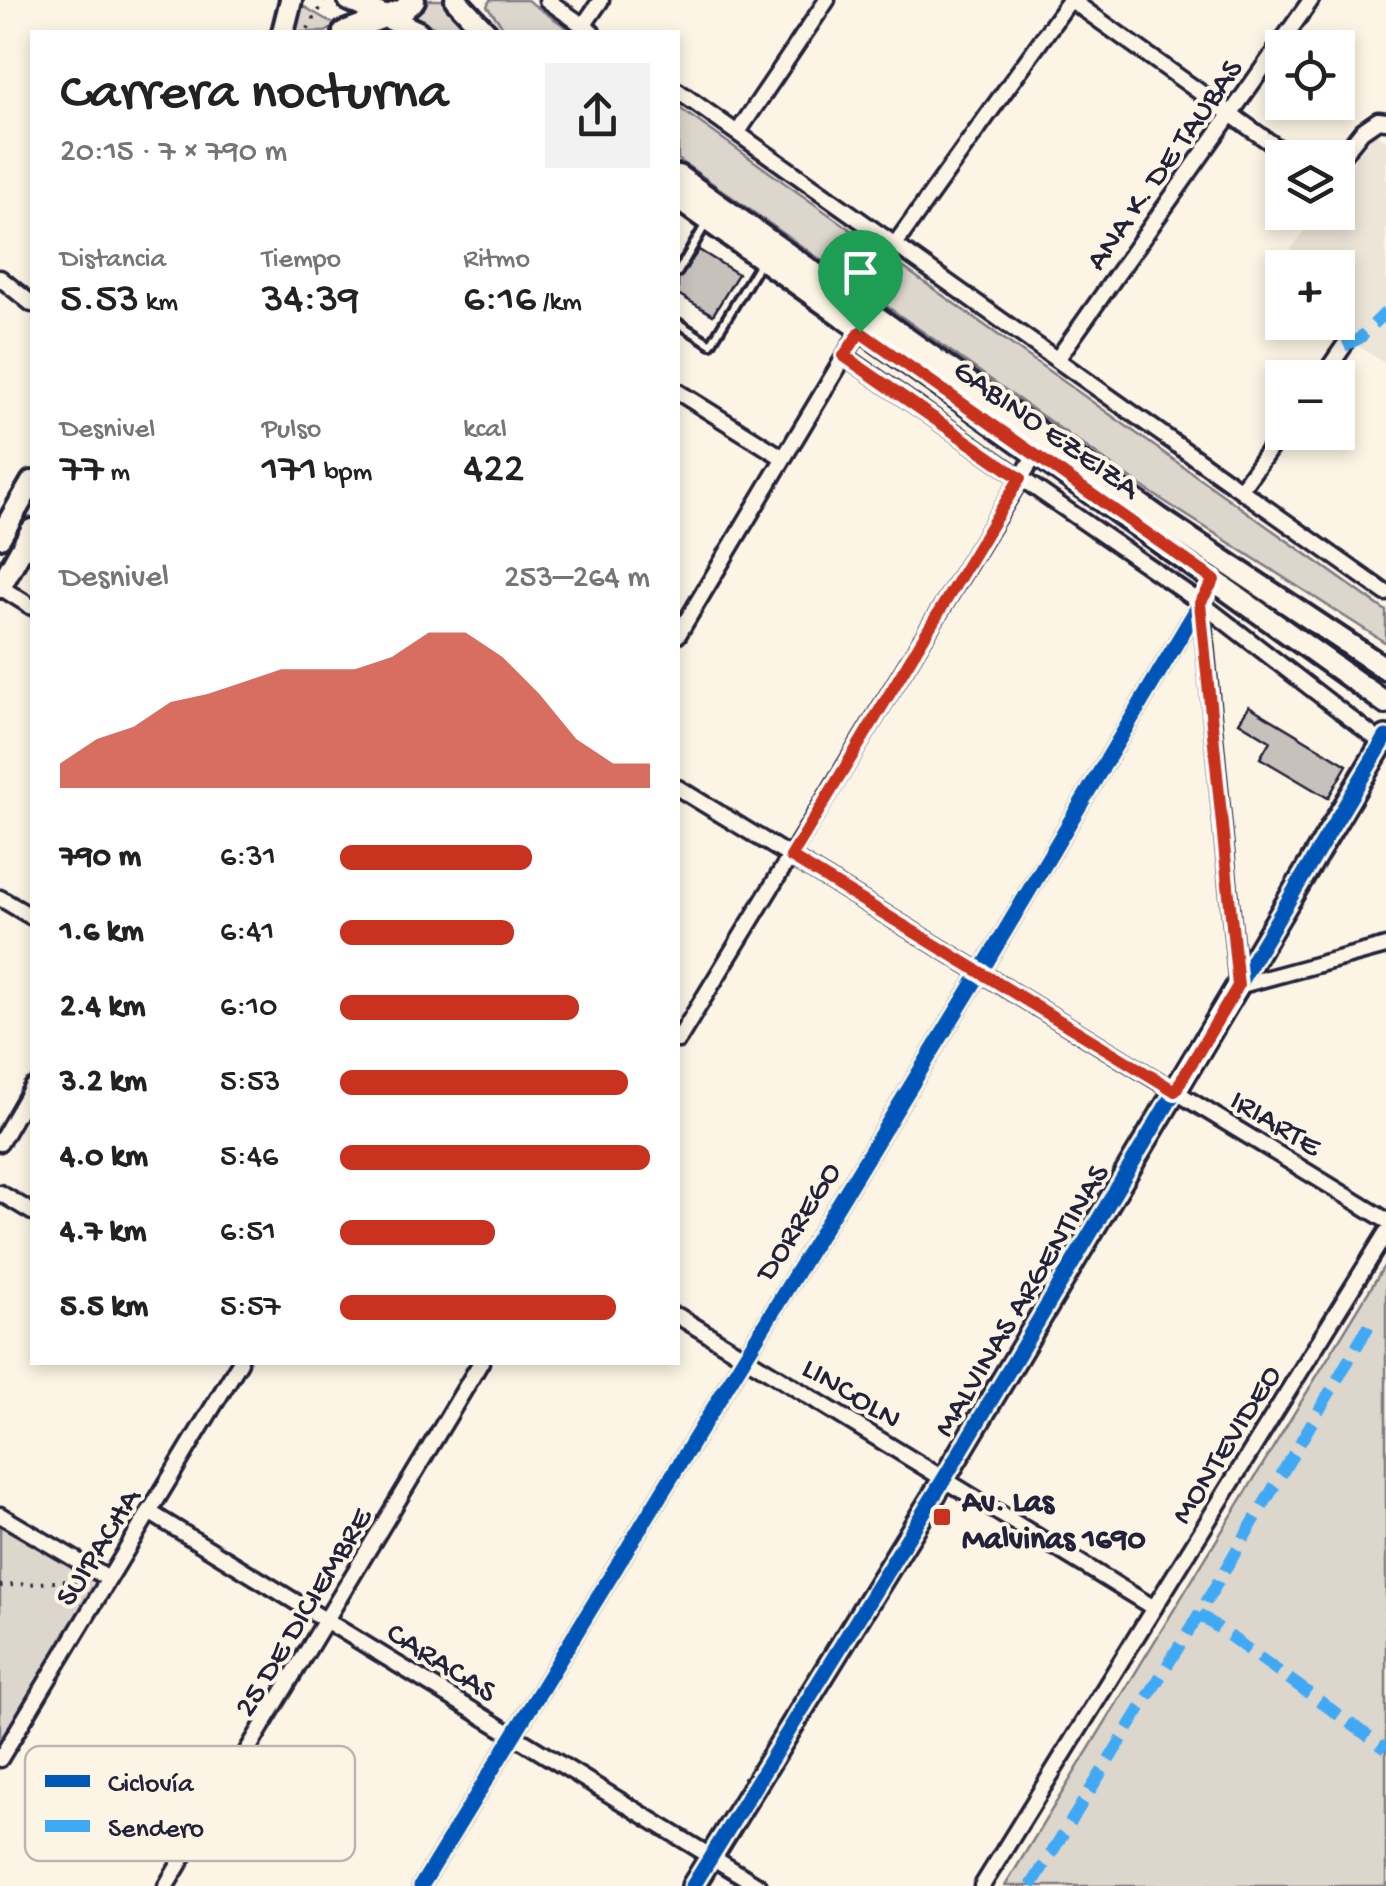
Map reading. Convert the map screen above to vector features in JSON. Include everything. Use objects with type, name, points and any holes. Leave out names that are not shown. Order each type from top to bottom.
[{"type":"main road","points":[[284,30],[291,0]]},
{"type":"main road","points":[[349,0],[413,30]]},
{"type":"main road","points":[[349,30],[403,10],[414,0]]},
{"type":"main road","points":[[466,4],[485,30]]},
{"type":"main road","name":"GABINO EZEIZA","points":[[680,177],[1159,518],[1386,669]]},
{"type":"main road","name":"GABINO EZEIZA","points":[[680,201],[1386,704]]},
{"type":"main road","points":[[0,537],[30,485]]},
{"type":"main road","points":[[0,587],[30,534]]},
{"type":"main road","name":"MALVINAS ARGENTINAS","points":[[693,1886],[944,1479],[1385,742]]},
{"type":"street","points":[[547,0],[588,29],[601,0]]},
{"type":"street","points":[[738,132],[827,0]]},
{"type":"street","points":[[896,243],[1070,0],[1267,140]]},
{"type":"street","name":"ANA K. DE TAUBAS","points":[[1058,358],[1310,0]]},
{"type":"street","points":[[680,91],[1386,593]]},
{"type":"street","points":[[1355,140],[1378,120],[1386,121]]},
{"type":"street","points":[[0,278],[30,302]]},
{"type":"street","points":[[680,631],[860,332]]},
{"type":"street","points":[[1334,360],[1344,346]]},
{"type":"street","points":[[844,356],[1200,603],[1385,742]]},
{"type":"street","points":[[680,393],[782,457]]},
{"type":"street","points":[[1242,489],[1269,450]]},
{"type":"street","points":[[680,1037],[1035,455]]},
{"type":"street","name":"DORREGO","points":[[421,1886],[980,972],[1214,580]]},
{"type":"street","points":[[0,587],[30,606]]},
{"type":"street","points":[[1200,603],[1238,986],[1386,946]]},
{"type":"street","name":"IRIARTE","points":[[680,789],[1386,1220]]},
{"type":"street","points":[[0,898],[30,915]]},
{"type":"street","points":[[0,1142],[30,1090]]},
{"type":"street","points":[[0,1193],[30,1211]]},
{"type":"street","name":"MONTEVIDEO","points":[[982,1886],[1386,1232]]},
{"type":"street","name":"LINCOLN","points":[[680,1317],[1154,1608]]},
{"type":"street","name":"SUIPACHA","points":[[0,1759],[238,1365]]},
{"type":"street","name":"25 DE DICIEMBRE","points":[[251,1746],[479,1365]]},
{"type":"street","name":"CARACAS","points":[[150,1512],[759,1886]]},
{"type":"street","points":[[0,1515],[107,1578]]},
{"type":"street","name":"25 DE DICIEMBRE","points":[[166,1886],[181,1861]]},
{"type":"lane","points":[[680,268],[707,221]]},
{"type":"lane","points":[[680,325],[711,344],[762,260]]},
{"type":"path","points":[[308,29],[325,0]]},
{"type":"path","points":[[0,1586],[107,1578]]},
{"type":"shaded area","points":[[429,0],[444,0],[470,30],[440,30],[412,17]]},
{"type":"shaded area","points":[[490,0],[527,0],[570,30],[505,30],[487,6]]},
{"type":"shaded area","points":[[301,5],[334,24],[329,30],[293,30]]},
{"type":"shaded area","points":[[680,108],[1386,611],[1386,643],[1150,492],[680,160]]},
{"type":"shaded area","points":[[1374,132],[1386,140],[1386,364],[1350,340],[1355,340],[1355,250],[1290,250],[1305,230],[1355,230],[1355,159]]},
{"type":"shaded area","points":[[1386,1263],[1386,1886],[1005,1886]]},
{"type":"shaded area","points":[[0,1515],[107,1578],[0,1759]]},
{"type":"building","points":[[699,250],[738,274],[713,315],[680,295],[680,276]]},
{"type":"building","points":[[1249,706],[1347,765],[1328,798],[1260,758],[1270,741],[1239,722]]},
{"type":"marked path","points":[[1344,346],[1360,338],[1386,312]]},
{"type":"marked path","points":[[1031,1886],[1199,1614],[1370,1324]]},
{"type":"marked path","points":[[1199,1614],[1386,1749]]},
{"type":"cycle path","points":[[421,1886],[980,973],[1214,580]]},
{"type":"cycle path","points":[[693,1886],[944,1479],[1386,737]]},
{"type":"place","name":"Av. Las Malvinas 1690","points":[[942,1517]]},
{"type":"route","points":[[860,332],[1214,580],[1200,603],[1238,986],[1175,1091],[791,857],[1020,478],[844,356],[860,332]]}]
